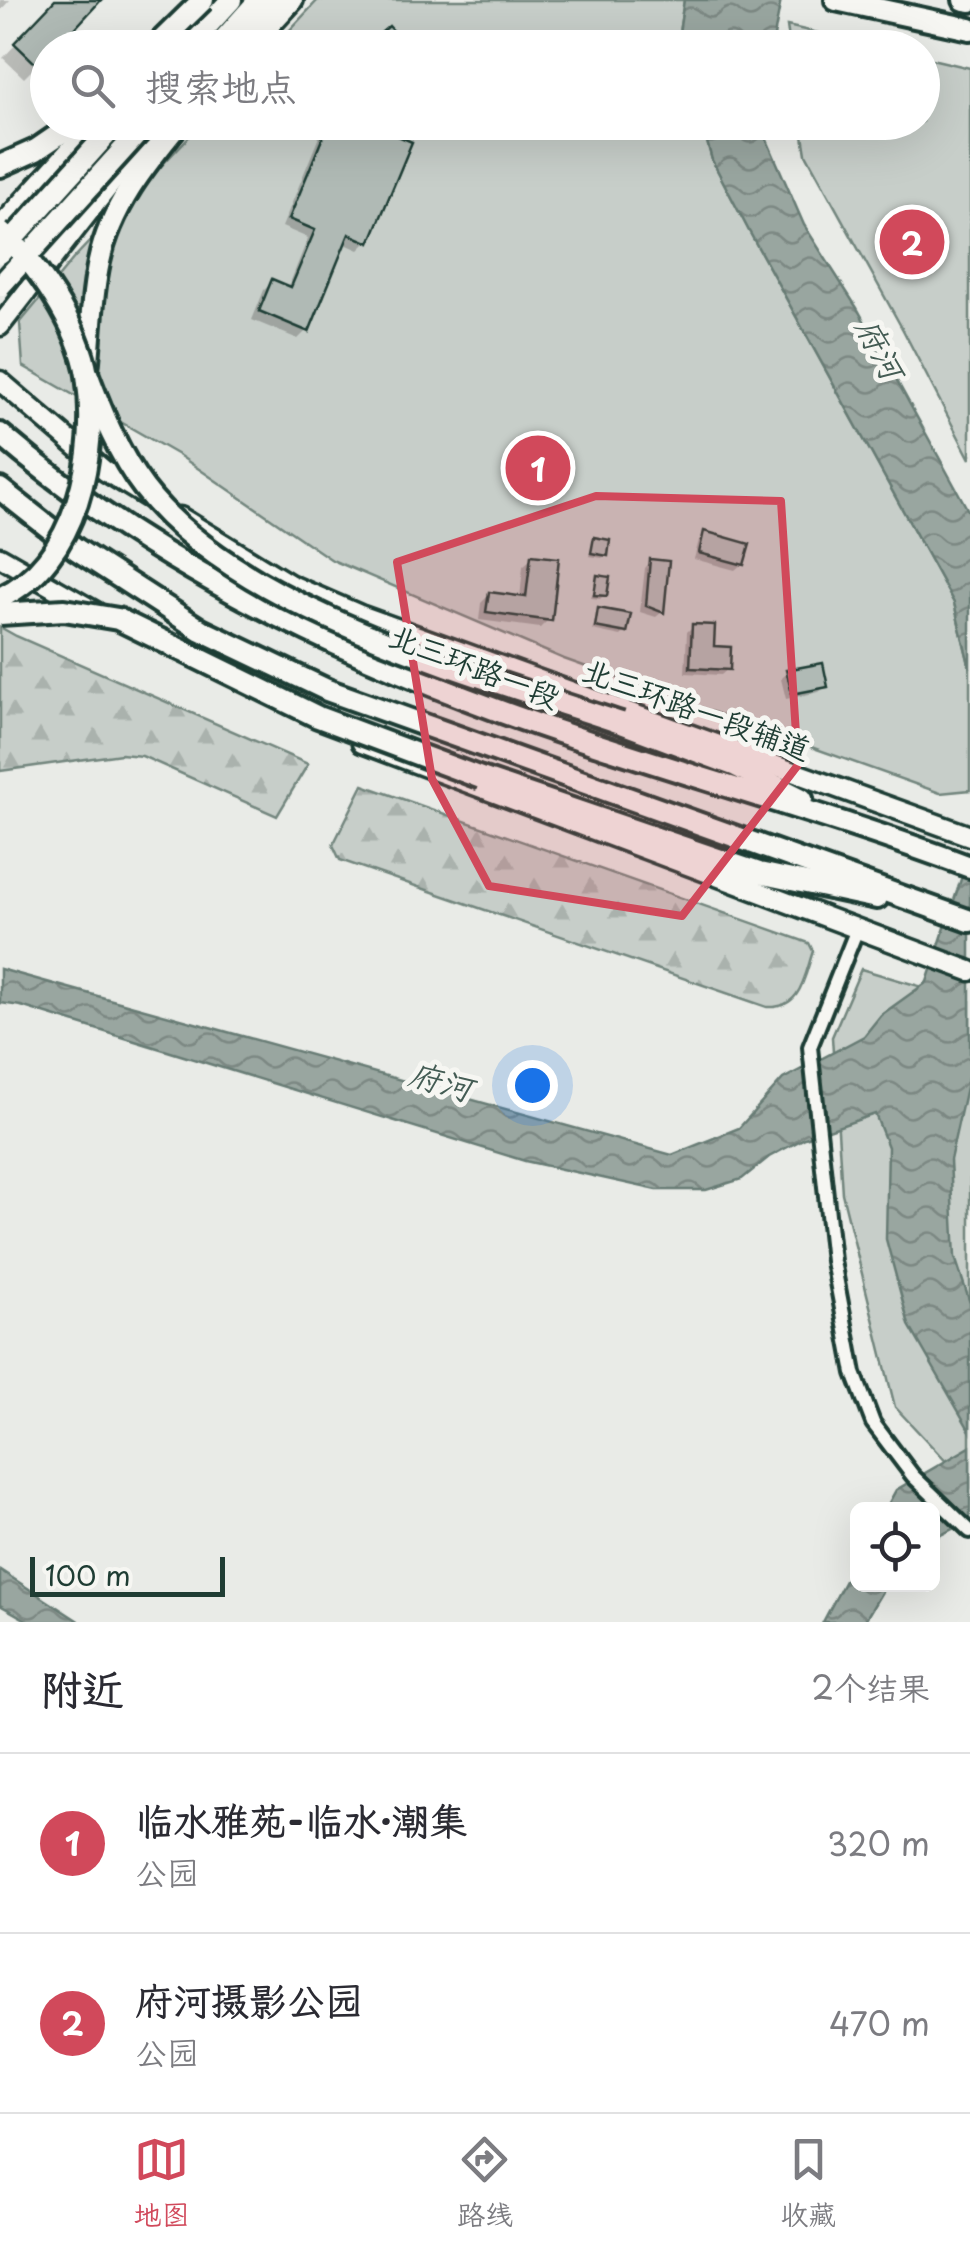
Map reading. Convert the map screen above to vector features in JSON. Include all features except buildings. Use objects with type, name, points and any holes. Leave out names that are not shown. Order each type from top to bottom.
[{"type":"main road","points":[[204,30],[231,0]]},
{"type":"main road","points":[[232,30],[259,0]]},
{"type":"main road","points":[[247,30],[274,0]]},
{"type":"main road","points":[[264,30],[292,0]]},
{"type":"main road","points":[[836,0],[970,29]]},
{"type":"main road","points":[[172,30],[201,2]]},
{"type":"main road","points":[[178,30],[201,2]]},
{"type":"main road","points":[[0,166],[50,140]]},
{"type":"main road","points":[[80,140],[0,230],[46,284],[69,327],[104,419],[145,490],[186,532],[216,555],[336,620],[402,648],[736,766],[852,825]]},
{"type":"main road","points":[[0,253],[102,140]]},
{"type":"main road","points":[[0,286],[132,140]]},
{"type":"main road","points":[[0,326],[149,140]]},
{"type":"main road","points":[[0,598],[36,572],[58,546],[68,525],[86,452],[87,373],[95,286],[104,244],[144,164],[165,140]]},
{"type":"main road","name":"北三环路一段辅道","points":[[0,382],[105,471],[289,584],[360,615],[968,835]]},
{"type":"main road","name":"北三环路一段","points":[[0,434],[96,511],[233,592],[324,638],[501,712],[965,865]]},
{"type":"main road","points":[[0,490],[76,549],[201,630],[327,690],[970,922]]},
{"type":"main road","points":[[0,557],[214,675],[339,734],[460,783],[970,970]]},
{"type":"main road","points":[[0,614],[64,610],[118,619],[318,717],[482,778],[759,873],[943,911]]},
{"type":"street","points":[[857,929],[814,1036],[810,1060],[832,1261],[854,1373],[873,1423],[913,1476],[970,1531]]},
{"type":"highlighted area","points":[[596,496],[781,501],[798,765],[682,916],[489,886],[432,779],[397,562]]},
{"type":"green space","points":[[318,0],[684,0],[679,30],[290,30]]},
{"type":"green space","points":[[940,61],[970,68],[970,459],[903,330],[806,154],[804,140],[940,140]]},
{"type":"green space","points":[[186,140],[707,140],[712,160],[749,231],[954,603],[970,668],[970,790],[940,793],[564,659],[332,560],[180,456],[23,366],[20,323],[74,258]]},
{"type":"green space","points":[[0,627],[308,764],[277,816],[142,756],[121,754],[0,771]]},
{"type":"green space","points":[[363,785],[809,943],[813,951],[799,990],[787,1003],[767,1007],[340,860],[333,845]]},
{"type":"green space","points":[[861,969],[970,1001],[970,1487],[895,1407],[842,1193],[832,1037]]},
{"type":"water","points":[[684,0],[781,0],[775,30],[679,30]]},
{"type":"water","points":[[707,140],[767,140],[804,225],[857,308],[970,514],[970,668],[954,603],[712,160]]},
{"type":"water","points":[[970,852],[970,1069],[950,1160],[955,1257],[970,1303],[970,1431],[909,1325],[886,1239],[888,1147],[875,1114],[805,1138],[769,1157],[742,1179],[706,1190],[657,1190],[525,1161],[21,1006],[0,1003],[0,969],[672,1155],[739,1128],[783,1079],[864,1036],[881,1015],[927,982]]},
{"type":"water","points":[[970,1447],[970,1520],[940,1535],[940,1502],[889,1502],[896,1490]]},
{"type":"water","points":[[0,1570],[80,1622],[30,1622],[0,1605]]},
{"type":"water","points":[[850,1571],[850,1592],[882,1592],[864,1622],[823,1622]]},
{"type":"place","name":"府河摄影公园","points":[[912,242]]},
{"type":"place","name":"临水雅苑-临水·潮集","points":[[538,468]]},
{"type":"water label","name":"府河","points":[[881,348]]},
{"type":"water label","name":"府河","points":[[441,1080]]}]
